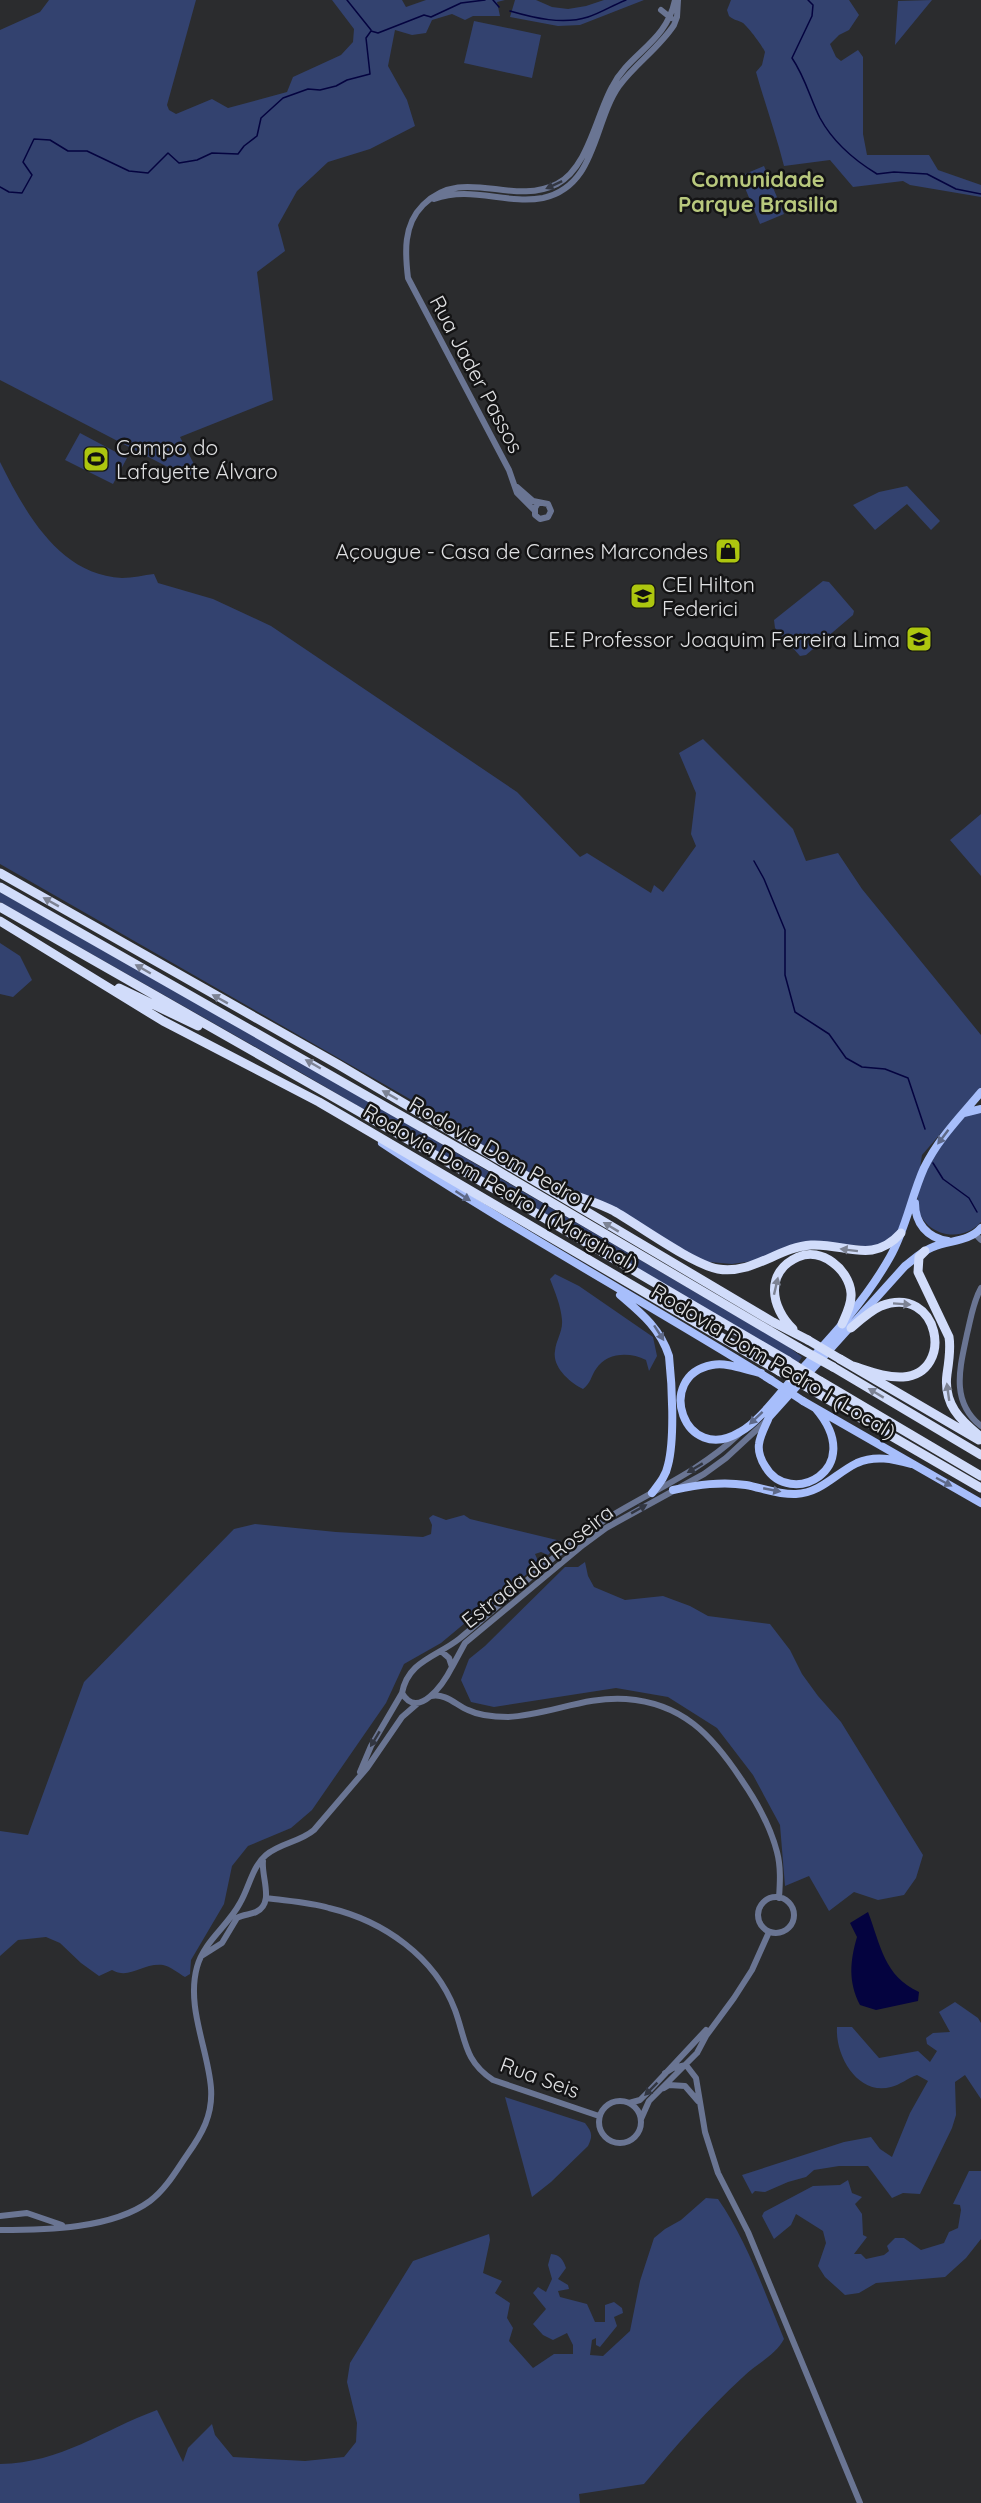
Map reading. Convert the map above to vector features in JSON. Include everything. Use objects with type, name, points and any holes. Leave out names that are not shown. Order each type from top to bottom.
[{"type":"highway","name":"Rodovia Dom Pedro I (Marginal)","points":[[0,873],[496,1157],[637,1242],[981,1439]]},
{"type":"highway","name":"Rodovia Dom Pedro I","points":[[0,887],[486,1164],[981,1455]]},
{"type":"highway","name":"Rodovia Dom Pedro I","points":[[0,907],[788,1361],[981,1476]]},
{"type":"highway","name":"Rodovia Dom Pedro I (Marginal)","points":[[0,921],[181,1030],[319,1102],[981,1488]]},
{"type":"highway","points":[[76,968],[253,1051]]},
{"type":"highway","points":[[496,1157],[548,1186],[599,1204],[699,1261],[718,1269],[738,1269],[756,1265],[796,1248],[812,1245],[853,1252],[870,1251],[885,1246],[901,1233]]},
{"type":"highway","points":[[925,1251],[919,1257],[918,1272],[949,1336],[951,1346],[946,1379],[951,1407],[981,1439]]},
{"type":"highway","points":[[803,1338],[786,1323],[774,1300],[774,1285],[781,1270],[798,1257],[814,1255],[829,1259],[840,1268],[851,1293],[847,1326]]},
{"type":"highway","points":[[847,1326],[878,1308],[901,1302],[915,1306],[926,1315],[934,1326],[936,1339],[930,1359],[916,1373],[904,1377],[887,1376],[853,1366]]},
{"type":"main road","points":[[816,1409],[831,1430],[835,1445],[832,1460],[823,1473],[811,1482],[796,1484],[781,1482],[768,1473],[761,1459],[759,1443],[770,1418],[847,1326],[878,1278],[901,1233],[923,1170],[938,1142],[981,1092]]},
{"type":"main road","name":"Rodovia Dom Pedro I (Local)","points":[[319,1102],[509,1225],[761,1373],[816,1409],[981,1503]]},
{"type":"main road","points":[[964,1113],[981,1109]]},
{"type":"main road","points":[[916,1193],[915,1210],[922,1228],[936,1238],[949,1241]]},
{"type":"main road","points":[[761,1373],[726,1365],[714,1365],[696,1372],[688,1379],[681,1393],[682,1415],[692,1431],[704,1438],[717,1440],[741,1432],[905,1266],[925,1251],[949,1241],[978,1238],[981,1228]]},
{"type":"main road","points":[[601,1280],[652,1323],[660,1334],[669,1356],[672,1444],[666,1472],[652,1493]]},
{"type":"main road","points":[[673,1490],[716,1483],[744,1485],[795,1494],[824,1485],[858,1463],[877,1458],[911,1464]]},
{"type":"street","points":[[426,202],[437,194],[457,187],[522,192],[542,190],[562,181],[579,162],[614,83],[663,30],[671,18],[676,0]]},
{"type":"street","points":[[426,202],[440,196],[464,192],[523,200],[534,199],[553,195],[567,187],[585,165],[618,87],[674,25],[677,17],[676,0]]},
{"type":"street","points":[[661,10],[671,18]]},
{"type":"street","name":"Rua Jader Passos","points":[[426,202],[412,220],[408,234],[406,250],[408,278],[524,502],[534,510]]},
{"type":"street","name":"Rua Jader Passos","points":[[515,485],[528,498],[538,503]]},
{"type":"street","points":[[538,503],[548,504],[551,508],[550,515],[540,519],[535,515],[534,510],[538,503]]},
{"type":"street","points":[[981,1288],[971,1316],[958,1383],[963,1404],[981,1426]]},
{"type":"street","name":"Estrada da Roseira","points":[[263,1858],[309,1835],[377,1755],[402,1717],[417,1704],[430,1697],[444,1682],[465,1643],[606,1528],[705,1474],[770,1418]]},
{"type":"street","name":"Estrada da Roseira","points":[[351,1786],[362,1769],[371,1746],[396,1706],[406,1679],[415,1667],[428,1656],[456,1641],[597,1526],[704,1462],[741,1432]]},
{"type":"street","points":[[441,1651],[449,1658],[452,1667]]},
{"type":"street","points":[[444,1682],[451,1700]]},
{"type":"street","points":[[402,1693],[409,1702],[417,1704]]},
{"type":"street","points":[[430,1697],[440,1696],[470,1711],[493,1717],[511,1717],[605,1700],[626,1699],[655,1704],[674,1711],[701,1729],[716,1743],[755,1800],[765,1818],[778,1855],[779,1898]]},
{"type":"street","points":[[1,2228],[34,2230],[114,2219],[139,2208],[172,2178],[204,2129],[211,2094],[196,2007],[195,1977],[201,1958],[238,1908],[263,1858]]},
{"type":"street","points":[[201,1958],[222,1943],[233,1922],[246,1914],[260,1910],[266,1898],[262,1875],[263,1858]]},
{"type":"street","points":[[249,1885],[257,1882],[265,1888]]},
{"type":"street","name":"Rua Seis","points":[[266,1898],[343,1911],[364,1919],[394,1936],[421,1959],[437,1977],[454,2008],[467,2052],[483,2073],[493,2080],[599,2116]]},
{"type":"street","points":[[779,1898],[792,1909],[792,1921],[784,1931],[769,1932],[759,1921],[759,1910],[765,1901],[779,1898]]},
{"type":"street","points":[[238,1908],[246,1914]]},
{"type":"street","points":[[220,1930],[219,1938],[222,1943]]},
{"type":"street","points":[[721,2016],[640,2100],[629,2103],[613,2102],[603,2109],[599,2116],[601,2132],[610,2140],[618,2143],[633,2138],[638,2132],[644,2108],[697,2053],[752,1970],[769,1932]]},
{"type":"street","points":[[697,2053],[696,2078],[700,2104],[705,2132],[718,2173],[748,2232],[860,2503]]},
{"type":"street","points":[[666,2073],[673,2068],[686,2065]]},
{"type":"street","points":[[686,2065],[696,2078]]},
{"type":"street","points":[[658,2092],[669,2085],[681,2085],[690,2090],[700,2104]]},
{"type":"street","points":[[629,2103],[638,2112],[641,2120]]},
{"type":"street","points":[[0,2216],[17,2212],[39,2216],[65,2226]]},
{"type":"street","points":[[34,2230],[39,2225],[39,2216]]},
{"type":"shaded area","points":[[49,0],[196,0],[167,105],[169,110],[176,114],[212,99],[228,108],[287,92],[293,77],[341,55],[353,42],[354,29],[332,0],[402,0],[406,7],[426,0],[505,0],[497,2],[500,16],[473,16],[465,20],[452,14],[432,20],[426,33],[412,35],[395,30],[388,66],[407,100],[415,126],[370,149],[328,162],[297,191],[278,225],[285,251],[257,272],[273,400],[180,437],[197,470],[187,477],[0,380],[0,30],[40,12]]},
{"type":"shaded area","points":[[515,0],[536,0],[552,7],[568,9],[604,0],[644,0],[580,25],[558,26],[510,17]]},
{"type":"shaded area","points":[[731,0],[849,0],[859,15],[849,30],[839,35],[830,44],[836,57],[841,61],[858,50],[863,57],[863,134],[867,155],[929,155],[938,170],[981,185],[981,197],[910,185],[903,181],[853,187],[830,160],[784,166],[756,72],[762,65],[765,52],[743,23],[729,16],[727,10]]},
{"type":"shaded area","points":[[932,0],[895,45],[898,1]]},
{"type":"shaded area","points":[[474,21],[541,35],[532,78],[464,63]]},
{"type":"shaded area","points":[[764,166],[784,214],[760,224],[740,176]]},
{"type":"shaded area","name":"Campo do Lafayette Álvaro","points":[[80,433],[127,458],[113,484],[65,460]]},
{"type":"shaded area","points":[[0,462],[33,520],[62,553],[80,566],[100,574],[122,578],[154,574],[158,583],[213,599],[271,626],[517,792],[580,857],[587,853],[651,893],[654,885],[663,892],[696,846],[691,834],[696,793],[679,753],[703,739],[793,829],[806,861],[838,853],[862,889],[981,1035],[981,1087],[922,1155],[916,1193],[896,1239],[876,1247],[834,1244],[732,1264],[699,1261],[599,1204],[496,1157],[443,1118],[0,864]]},
{"type":"shaded area","points":[[907,486],[940,521],[931,530],[907,504],[875,530],[853,505],[879,492]]},
{"type":"shaded area","points":[[823,581],[829,582],[854,611],[853,615],[806,655],[800,656],[775,628],[774,620]]},
{"type":"shaded area","points":[[981,814],[981,876],[950,840]]},
{"type":"shaded area","points":[[0,892],[308,1066],[786,1345],[802,1357],[798,1363],[305,1075],[0,902]]},
{"type":"shaded area","points":[[0,943],[20,956],[32,980],[13,997],[0,994]]},
{"type":"shaded area","points":[[981,1112],[981,1222],[961,1234],[939,1232],[922,1218],[918,1207],[921,1183],[931,1161],[958,1124],[966,1115]]},
{"type":"shaded area","points":[[555,1274],[579,1286],[653,1337],[657,1356],[649,1371],[646,1360],[640,1357],[619,1355],[601,1363],[583,1389],[568,1379],[556,1363],[555,1357],[562,1324],[559,1304],[550,1279]]},
{"type":"shaded area","points":[[433,1515],[446,1520],[464,1515],[470,1519],[561,1541],[548,1555],[541,1552],[535,1554],[539,1563],[493,1604],[483,1608],[441,1643],[404,1664],[386,1703],[312,1810],[291,1828],[248,1846],[232,1866],[224,1904],[191,1960],[190,1974],[185,1977],[163,1965],[155,1965],[124,1973],[112,1970],[99,1976],[60,1943],[46,1937],[18,1940],[0,1956],[0,1831],[28,1835],[84,1682],[234,1529],[255,1524],[423,1537],[431,1534],[432,1525],[429,1518]]},
{"type":"shaded area","points":[[585,1562],[588,1576],[594,1587],[625,1600],[663,1596],[690,1606],[708,1616],[770,1624],[790,1650],[802,1674],[841,1722],[923,1855],[916,1878],[904,1895],[878,1900],[854,1892],[829,1911],[809,1876],[785,1886],[780,1825],[753,1775],[717,1728],[668,1697],[616,1688],[494,1707],[471,1702],[461,1680],[469,1659],[565,1567],[578,1567]]},
{"type":"shaded area","points":[[868,1912],[885,1959],[898,1978],[919,1992],[918,2001],[876,2010],[860,2005],[853,1988],[851,1971],[857,1937],[850,1923]]},
{"type":"shaded area","points":[[955,2002],[978,2018],[981,2023],[981,2099],[965,2075],[955,2082],[956,2115],[952,2128],[920,2194],[903,2193],[892,2198],[868,2166],[839,2166],[814,2170],[806,2177],[765,2192],[755,2191],[752,2194],[742,2175],[844,2142],[871,2137],[880,2149],[892,2157],[910,2113],[928,2081],[917,2075],[891,2087],[868,2086],[859,2080],[845,2061],[837,2038],[837,2027],[852,2027],[879,2058],[918,2051],[930,2062],[937,2051],[927,2044],[926,2038],[933,2033],[950,2032],[939,2012]]},
{"type":"shaded area","points":[[505,2097],[585,2123],[590,2132],[588,2146],[532,2197]]},
{"type":"shaded area","points":[[969,2171],[981,2171],[981,2239],[966,2258],[945,2277],[876,2283],[859,2293],[845,2295],[825,2277],[818,2266],[826,2243],[823,2231],[796,2214],[791,2225],[774,2239],[762,2216],[764,2212],[813,2186],[840,2185],[848,2180],[852,2193],[862,2197],[855,2204],[862,2214],[863,2235],[867,2237],[854,2254],[861,2254],[866,2259],[884,2255],[889,2251],[887,2246],[895,2238],[904,2238],[921,2250],[944,2243],[949,2232],[958,2228],[960,2205],[953,2204]]},
{"type":"shaded area","points":[[706,2198],[718,2199],[738,2232],[784,2339],[776,2350],[748,2372],[717,2402],[644,2484],[579,2494],[580,2503],[0,2503],[0,2464],[43,2458],[62,2452],[157,2410],[183,2462],[188,2448],[212,2424],[215,2435],[233,2457],[305,2461],[344,2457],[356,2442],[357,2423],[347,2382],[350,2363],[413,2261],[489,2234],[490,2240],[483,2273],[502,2281],[495,2293],[510,2303],[507,2318],[513,2328],[509,2341],[533,2368],[554,2354],[573,2354],[573,2345],[567,2333],[553,2340],[543,2335],[533,2324],[546,2309],[533,2293],[538,2287],[546,2292],[552,2279],[548,2265],[551,2254],[561,2258],[566,2268],[558,2279],[568,2285],[569,2289],[558,2291],[560,2297],[587,2304],[595,2322],[605,2322],[605,2305],[614,2302],[622,2308],[623,2313],[614,2317],[617,2326],[600,2347],[596,2345],[596,2338],[592,2340],[590,2355],[603,2356],[630,2331],[640,2281],[654,2238],[681,2220]]},
{"type":"waterway","points":[[347,0],[371,30]]},
{"type":"waterway","points":[[0,187],[9,192],[22,193],[32,175],[23,162],[34,139],[50,140],[68,151],[87,151],[129,171],[148,173],[168,153],[179,163],[197,160],[212,153],[238,154],[257,136],[261,118],[283,98],[308,89],[320,90],[336,86],[347,80],[370,74],[366,38],[371,31],[378,33],[424,15],[431,17],[461,3],[485,0]]},
{"type":"waterway","points":[[493,0],[499,7]]},
{"type":"waterway","points":[[510,11],[539,18],[569,20],[593,15],[626,0]]},
{"type":"waterway","points":[[808,0],[813,5],[812,16],[792,58],[820,118],[838,143],[860,163],[877,174],[894,172],[927,174],[956,189],[981,194]]},
{"type":"waterway","points":[[754,861],[785,930],[785,975],[795,1012],[829,1034],[846,1058],[862,1067],[885,1069],[908,1078],[925,1129]]},
{"type":"waterway","points":[[933,1163],[943,1179],[969,1198],[977,1212]]},
{"type":"place","name":"Campo do Lafayette Álvaro","points":[[96,459]]},
{"type":"place","name":"Açougue - Casa de Carnes Marcondes","points":[[728,551]]},
{"type":"place","name":"CEI Hilton Federici","points":[[643,596]]},
{"type":"place","name":"E.E Professor Joaquim Ferreira Lima","points":[[919,639]]},
{"type":"district","name":"Comunidade Parque Brasilia","points":[[758,192]]}]
